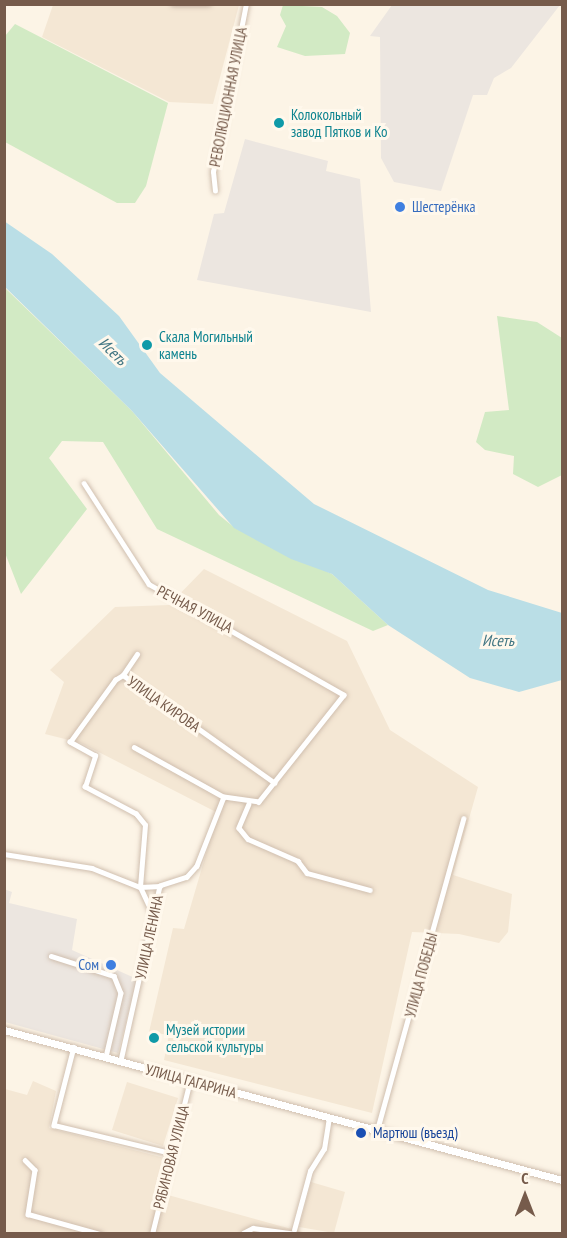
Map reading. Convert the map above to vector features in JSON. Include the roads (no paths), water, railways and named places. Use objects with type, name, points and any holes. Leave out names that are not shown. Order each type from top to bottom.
[{"type":"main road","name":"УЛИЦА ГАГАРИНА","points":[[4,1030],[562,1180]]},
{"type":"street","points":[[173,4],[209,4]]},
{"type":"street","name":"РЕВОЛЮЦИОННАЯ УЛИЦА","points":[[215,190],[213,172],[246,4]]},
{"type":"street","name":"РЕЧНАЯ УЛИЦА","points":[[84,483],[149,584],[344,695],[275,783]]},
{"type":"street","points":[[123,675],[136,654]]},
{"type":"street","name":"УЛИЦА КИРОВА","points":[[140,887],[145,825],[136,814],[85,787],[95,756],[70,742],[123,675],[275,783]]},
{"type":"street","points":[[134,747],[224,797],[249,804],[259,802],[275,783]]},
{"type":"street","name":"УЛИЦА ЛЕНИНА","points":[[121,1061],[160,886],[187,878],[197,866],[224,797]]},
{"type":"street","points":[[249,804],[240,828],[248,839],[298,861],[307,873],[370,890]]},
{"type":"street","name":"УЛИЦА ПОБЕДЫ","points":[[377,1130],[463,819]]},
{"type":"street","points":[[4,854],[92,868],[140,887],[160,886]]},
{"type":"street","points":[[140,887],[153,915]]},
{"type":"street","points":[[51,956],[114,976],[121,993],[106,1057]]},
{"type":"street","points":[[74,1047],[54,1125],[171,1153]]},
{"type":"street","name":"РЯБИНОВАЯ УЛИЦА","points":[[152,1233],[190,1081]]},
{"type":"street","points":[[243,1233],[295,1232],[310,1171],[324,1149],[329,1118]]},
{"type":"street","points":[[25,1160],[35,1170],[28,1214],[100,1233]]},
{"type":"water","name":"Исеть","points":[[4,221],[52,254],[119,316],[160,373],[314,504],[488,590],[562,613],[562,680],[519,692],[470,678],[388,625],[332,574],[291,559],[234,528],[132,411],[5,287]]},
{"type":"place","name":"Колокольный завод Пятков и Ко","points":[[279,123]]},
{"type":"place","name":"Шестерёнка","points":[[400,207]]},
{"type":"place","name":"Скала Могильный камень","points":[[147,345]]},
{"type":"place","name":"Сом","points":[[111,965]]},
{"type":"place","name":"Музей истории сельской культуры","points":[[154,1038]]},
{"type":"place","name":"Мартюш (въезд)","points":[[361,1133]]}]
